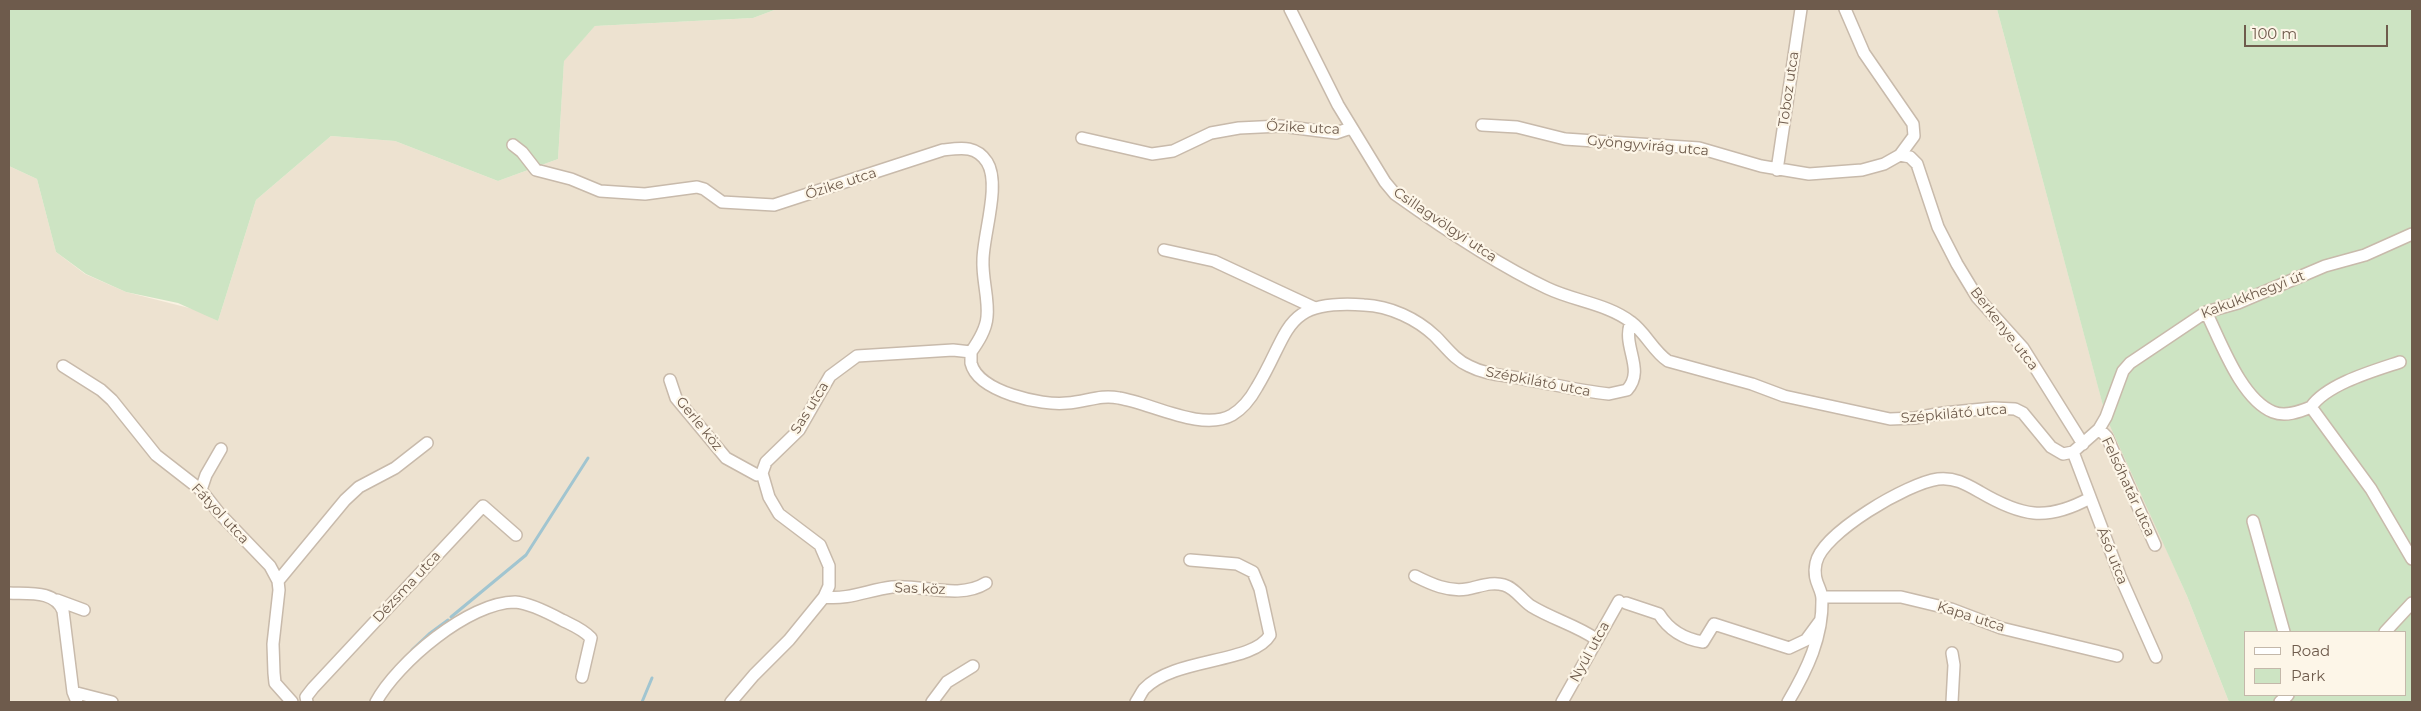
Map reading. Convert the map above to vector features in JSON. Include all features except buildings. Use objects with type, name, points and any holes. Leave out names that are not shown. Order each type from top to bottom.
[{"type":"street","name":"Csillagvölgyi utca","points":[[1290,9],[1324,80],[1385,182],[1408,203],[1532,281],[1568,297],[1617,313],[1631,322]]},
{"type":"street","name":"Toboz utca","points":[[1777,170],[1800,9]]},
{"type":"street","points":[[1845,9],[1864,53],[1913,124],[1914,136],[1900,155]]},
{"type":"street","name":"Gyöngyvirág utca","points":[[1482,125],[1517,127],[1565,139],[1700,148],[1777,170],[1809,174],[1862,170],[1884,164],[1900,155]]},
{"type":"street","name":"Őzike utca","points":[[1082,138],[1152,154],[1174,151],[1211,133],[1239,128],[1281,126],[1336,133],[1351,128]]},
{"type":"street","name":"Őzike utca","points":[[513,144],[536,170],[571,179],[603,192],[645,194],[697,187],[704,188],[722,202],[774,205],[943,150],[966,148],[975,150],[990,167],[992,187],[982,260],[987,318],[984,329],[971,352]]},
{"type":"street","name":"Berkenye utca","points":[[1900,155],[1910,157],[1918,164],[1938,227],[1977,297],[2023,348],[2084,444]]},
{"type":"street","name":"Kakukkhegyi út","points":[[2099,429],[2106,417],[2118,381],[2127,367],[2187,323],[2206,312],[2238,303],[2325,266],[2365,255],[2412,234]]},
{"type":"street","points":[[1164,250],[1214,261],[1315,308]]},
{"type":"street","name":"Szépkilátó utca","points":[[971,352],[971,364],[978,376],[993,388],[1008,393],[1055,404],[1068,404],[1096,397],[1118,397],[1208,422],[1232,414],[1247,401],[1260,382],[1286,330],[1299,316],[1315,308],[1365,305],[1391,310],[1421,324],[1456,358],[1482,372],[1609,394],[1627,390],[1634,378],[1636,370],[1628,339],[1631,322]]},
{"type":"street","points":[[2206,312],[2236,374],[2246,390],[2273,412],[2284,414],[2311,407],[2317,398],[2334,389],[2370,372],[2400,362]]},
{"type":"street","name":"Szépkilátó utca","points":[[1631,322],[1645,334],[1661,356],[1668,361],[1752,384],[1784,396],[1896,419],[1993,408],[2015,409],[2023,413],[2046,442],[2057,451],[2063,454],[2073,452]]},
{"type":"street","name":"Sas utca","points":[[762,473],[766,462],[774,452],[787,442],[806,420],[830,376],[857,356],[920,354],[953,350],[971,352]]},
{"type":"street","name":"Fátyol utca","points":[[63,366],[101,390],[112,400],[156,455],[201,490],[219,513],[270,566],[278,581]]},
{"type":"street","name":"Gerle köz","points":[[670,380],[676,398],[726,458],[757,475],[762,473]]},
{"type":"street","points":[[2311,407],[2371,489],[2412,559]]},
{"type":"street","points":[[2073,452],[2099,429]]},
{"type":"street","name":"Felsőhatár utca","points":[[2099,429],[2107,437],[2155,545]]},
{"type":"street","points":[[292,702],[275,683],[273,644],[279,598],[278,581],[345,500],[359,487],[395,468],[427,443]]},
{"type":"street","points":[[201,490],[206,475],[221,450]]},
{"type":"street","name":"Ásó utca","points":[[2073,452],[2120,576],[2156,657]]},
{"type":"street","points":[[732,702],[754,675],[789,640],[824,597],[830,573],[820,545],[779,514],[769,497],[762,473]]},
{"type":"street","points":[[1788,702],[1814,650],[1820,631],[1823,597],[1817,586],[1815,574],[1816,561],[1821,551],[1861,516],[1883,500],[1926,480],[1951,478],[2008,508],[2028,513],[2046,514],[2079,504],[2090,498]]},
{"type":"street","name":"Dézsma utca","points":[[307,702],[306,697],[313,688],[483,506],[516,535]]},
{"type":"street","points":[[2253,520],[2284,631]]},
{"type":"street","points":[[1136,702],[1144,689],[1181,667],[1251,650],[1265,644],[1270,635],[1260,589],[1253,572],[1237,564],[1190,560]]},
{"type":"street","points":[[1415,576],[1434,585],[1457,590],[1489,584],[1506,585],[1531,606],[1577,626],[1596,639]]},
{"type":"street","name":"Sas köz","points":[[824,597],[854,597],[899,587],[956,591],[978,588],[986,583]]},
{"type":"street","points":[[9,593],[47,596],[84,610]]},
{"type":"street","name":"Kapa utca","points":[[1823,597],[1901,597],[1951,609],[2001,628],[2117,656]]},
{"type":"street","points":[[57,600],[64,610],[75,697],[112,702]]},
{"type":"street","points":[[376,702],[383,690],[419,653],[455,625],[474,614],[499,604],[517,602],[547,613],[587,633],[591,638],[582,677]]},
{"type":"street","name":"Nyúl utca","points":[[1562,702],[1596,639],[1622,602],[1659,614],[1665,624],[1688,640],[1702,642],[1714,624],[1789,648],[1806,640],[1821,619]]},
{"type":"street","points":[[2386,631],[2412,603]]},
{"type":"street","points":[[1952,653],[1954,665],[1952,702]]},
{"type":"street","points":[[932,702],[947,682],[973,666]]},
{"type":"shaded area","points":[[777,9],[1997,9],[2104,409],[2187,596],[2229,702],[9,702],[9,166],[37,179],[56,252],[85,274],[126,292],[197,310],[218,321],[256,200],[331,136],[395,141],[498,181],[558,159],[564,60],[595,26],[753,18]]},
{"type":"green space","points":[[9,9],[777,9],[753,18],[595,26],[564,61],[558,159],[498,181],[395,141],[331,136],[256,200],[218,321],[178,303],[126,292],[86,274],[56,252],[37,179],[9,166]]},
{"type":"green space","points":[[1997,9],[2412,9],[2412,702],[2229,702],[2187,596],[2106,417]]},
{"type":"waterway","points":[[451,617],[526,555],[588,458]]},
{"type":"waterway","points":[[412,650],[448,620]]},
{"type":"waterway","points":[[642,702],[652,678]]}]
